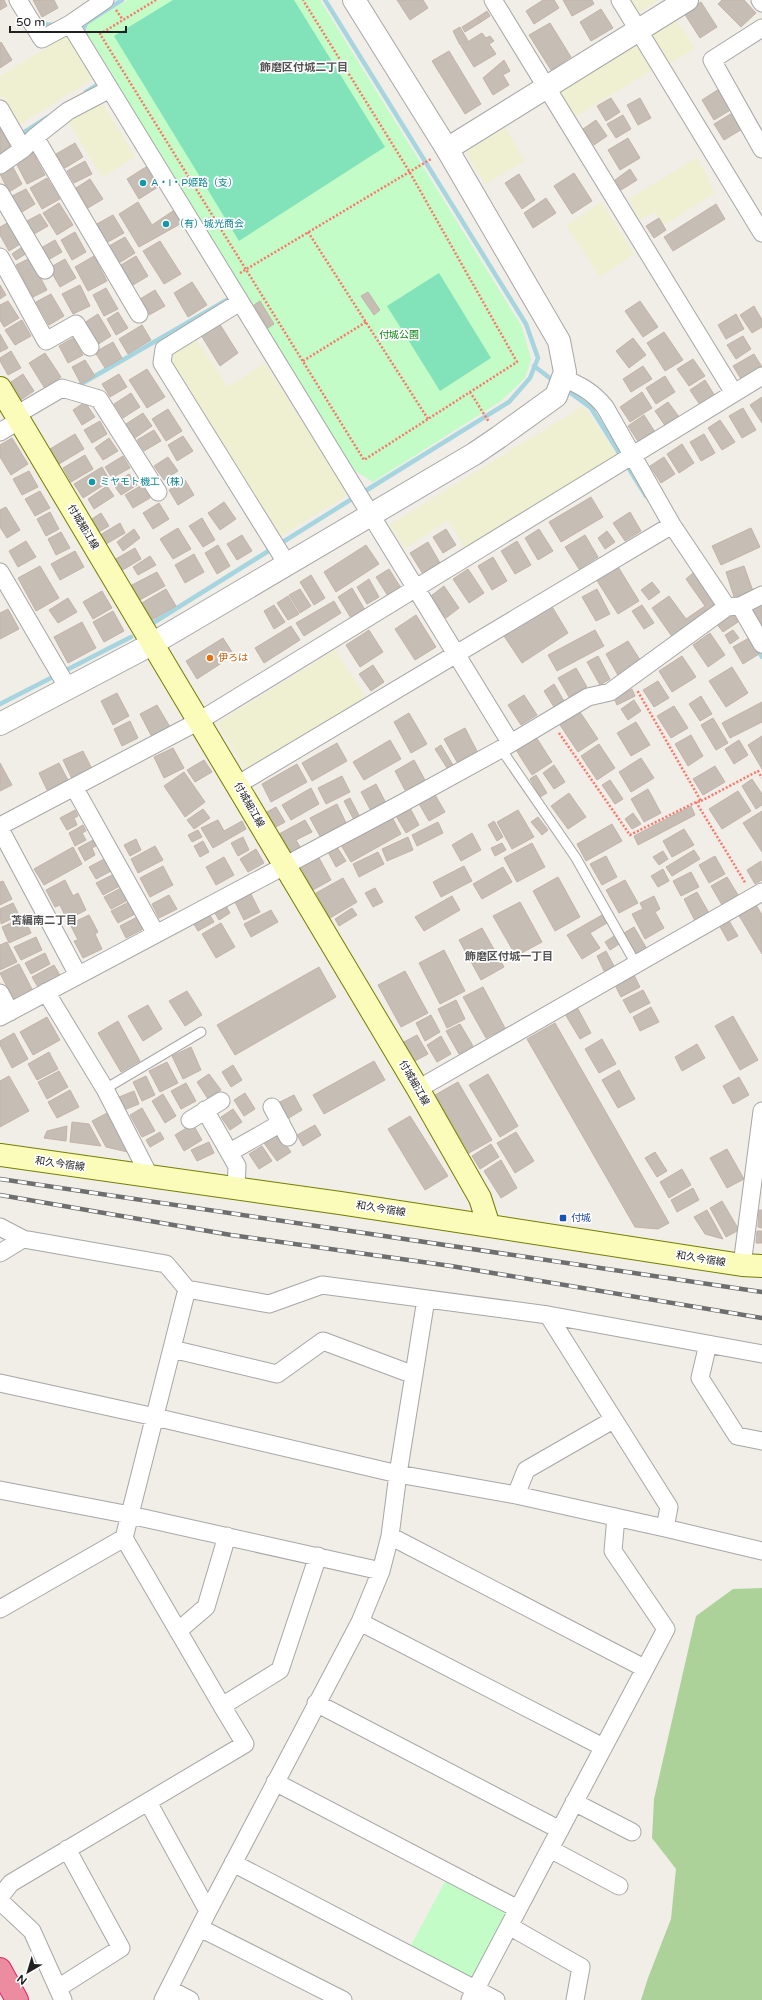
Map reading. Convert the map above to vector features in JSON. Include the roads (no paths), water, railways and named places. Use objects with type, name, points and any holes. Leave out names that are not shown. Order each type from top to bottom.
[{"type":"highway","points":[[0,1969],[17,2000]]},
{"type":"main road","name":"付城細江線","points":[[0,388],[418,1089],[480,1198],[489,1226]]},
{"type":"main road","name":"和久今宿線","points":[[0,1155],[752,1266]]},
{"type":"street","points":[[18,0],[42,39],[70,24],[105,0]]},
{"type":"street","points":[[0,724],[152,644],[474,454],[499,438],[556,396],[565,372],[559,341],[447,150],[354,0]]},
{"type":"street","points":[[492,0],[734,393]]},
{"type":"street","points":[[620,0],[760,227]]},
{"type":"street","points":[[447,150],[687,0]]},
{"type":"street","points":[[70,24],[456,654],[506,745]]},
{"type":"street","points":[[762,28],[712,60],[762,149]]},
{"type":"street","points":[[0,165],[23,149],[35,137],[68,111],[110,89]]},
{"type":"street","points":[[0,109],[23,149]]},
{"type":"street","points":[[35,137],[139,314]]},
{"type":"street","points":[[0,193],[45,270]]},
{"type":"street","points":[[0,257],[46,341],[76,324],[90,348]]},
{"type":"street","points":[[240,302],[164,349],[162,363],[287,564]]},
{"type":"street","points":[[0,826],[199,721],[762,376]]},
{"type":"street","points":[[563,378],[583,386],[597,396],[605,407],[672,525],[762,644]]},
{"type":"street","points":[[0,432],[62,388],[99,399],[158,492]]},
{"type":"street","points":[[237,785],[672,525]]},
{"type":"street","points":[[2,582],[68,688]]},
{"type":"street","points":[[0,994],[5,1015],[285,866],[506,745],[588,696],[610,692],[734,606],[762,595]]},
{"type":"street","points":[[74,787],[156,934]]},
{"type":"street","points":[[0,829],[78,975]]},
{"type":"street","points":[[418,1089],[758,894]]},
{"type":"street","points":[[46,992],[105,1089],[150,1177]]},
{"type":"street","points":[[190,1120],[221,1101]]},
{"type":"street","points":[[230,1152],[284,1130],[272,1107]]},
{"type":"street","points":[[206,1110],[237,1166],[236,1189]]},
{"type":"street","points":[[752,1266],[762,1111]]},
{"type":"street","points":[[0,1227],[22,1239],[166,1264],[187,1289],[269,1304],[322,1285],[548,1315],[762,1354]]},
{"type":"street","points":[[0,1253],[22,1239]]},
{"type":"street","points":[[0,1897],[11,1882],[245,1744],[124,1538],[187,1289]]},
{"type":"street","points":[[190,2000],[166,1994],[316,1703],[360,1622],[381,1571],[390,1536],[398,1474],[426,1299]]},
{"type":"street","points":[[548,1315],[669,1508],[665,1528]]},
{"type":"street","points":[[172,1349],[277,1374],[323,1341],[414,1375]]},
{"type":"street","points":[[708,1344],[700,1378],[737,1436],[762,1441]]},
{"type":"street","points":[[0,1383],[155,1417],[398,1474],[516,1495],[762,1551]]},
{"type":"street","points":[[516,1495],[526,1470],[613,1420]]},
{"type":"street","points":[[0,1490],[130,1515],[381,1571]]},
{"type":"street","points":[[473,1995],[644,1668],[666,1629],[613,1552],[616,1517]]},
{"type":"street","points":[[178,1631],[206,1608],[227,1536]]},
{"type":"street","points":[[390,1536],[644,1668]]},
{"type":"street","points":[[0,1609],[124,1538]]},
{"type":"street","points":[[222,1706],[280,1670],[318,1556]]},
{"type":"street","points":[[360,1622],[603,1747]]},
{"type":"street","points":[[316,1703],[560,1830]]},
{"type":"street","points":[[275,1782],[518,1908]]},
{"type":"street","points":[[148,1802],[208,1911]]},
{"type":"street","points":[[574,1802],[632,1832]]},
{"type":"street","points":[[0,1901],[32,1931],[61,1994],[121,1948],[67,1849]]},
{"type":"street","points":[[550,1849],[619,1886]]},
{"type":"street","points":[[233,1863],[473,1995],[496,2000]]},
{"type":"street","points":[[509,1926],[581,1967],[575,2000]]},
{"type":"street","points":[[200,1928],[343,2000]]},
{"type":"lane","points":[[506,745],[576,858],[636,964]]},
{"type":"lane","points":[[105,1089],[201,1032]]},
{"type":"waterway","points":[[86,35],[83,31],[86,23],[122,0]]},
{"type":"waterway","points":[[325,0],[526,324],[538,358],[530,378],[509,402],[362,493]]},
{"type":"waterway","points":[[39,22],[40,24],[56,25]]},
{"type":"waterway","points":[[86,92],[102,82]]},
{"type":"waterway","points":[[23,133],[48,117]]},
{"type":"waterway","points":[[76,387],[232,297]]},
{"type":"waterway","points":[[534,366],[555,382]]},
{"type":"waterway","points":[[564,388],[591,408],[646,496]]},
{"type":"waterway","points":[[153,623],[355,497]]},
{"type":"waterway","points":[[0,704],[131,637]]},
{"type":"waterway","points":[[757,648],[762,657]]},
{"type":"railway","points":[[0,1179],[762,1292]]},
{"type":"railway","points":[[0,1195],[231,1235],[451,1266],[762,1318]]},
{"type":"place","name":"A・I・P姫路（支）","points":[[143,183]]},
{"type":"place","name":"（有）城光商会","points":[[166,224]]},
{"type":"place","name":"ミヤモト機工（株）","points":[[92,482]]},
{"type":"place","name":"伊ろは","points":[[210,658]]},
{"type":"place","name":"付城","points":[[563,1218]]},
{"type":"district","name":"飾磨区付城二丁目","points":[[304,67]]},
{"type":"district","name":"苫編南二丁目","points":[[44,920]]},
{"type":"district","name":"飾磨区付城一丁目","points":[[509,956]]},
{"type":"park label","name":"付城公園","points":[[399,335]]}]
